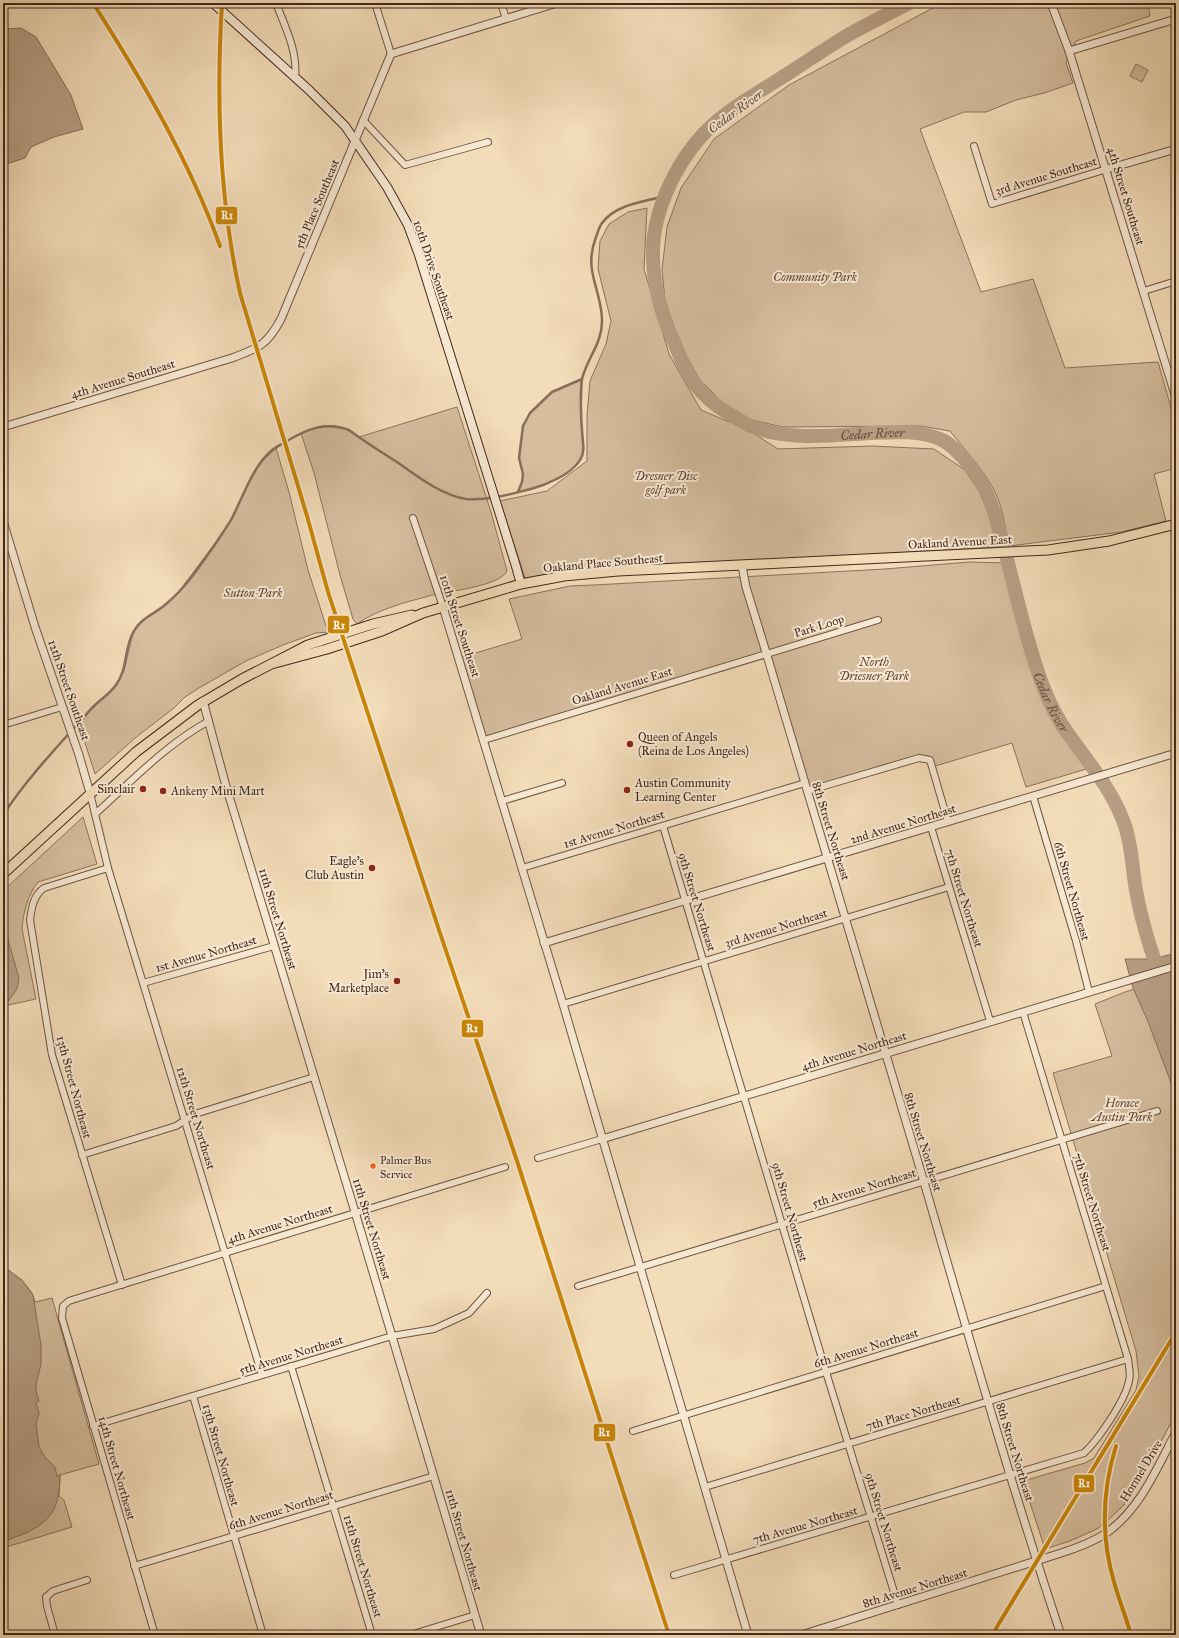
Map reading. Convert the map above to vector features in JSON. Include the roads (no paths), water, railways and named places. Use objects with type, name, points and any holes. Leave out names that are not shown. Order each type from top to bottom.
[{"type":"main road","name":"10th Drive Southeast","points":[[213,3],[332,112],[356,140],[387,187],[411,232],[521,584]]},
{"type":"main road","name":"Oakland Avenue East","points":[[742,566],[1064,548],[1109,541],[1176,524]]},
{"type":"main road","name":"Oakland Place Southeast","points":[[3,874],[149,740],[203,701],[308,645],[373,624],[423,613],[521,584],[550,578],[581,574],[742,566]]},
{"type":"street","points":[[276,3],[293,48],[296,69],[295,78]]},
{"type":"street","points":[[375,3],[392,54],[557,3]]},
{"type":"street","points":[[501,3],[506,19]]},
{"type":"street","name":"4th Street Southeast","points":[[1051,3],[1069,51],[1107,169],[1176,398]]},
{"type":"street","points":[[1069,51],[1176,19]]},
{"type":"street","name":"5th Place Southeast","points":[[249,352],[266,342],[274,332],[281,319],[363,120],[392,54]]},
{"type":"street","points":[[363,120],[405,165],[488,142]]},
{"type":"street","name":"3rd Avenue Southeast","points":[[974,146],[992,204],[1176,149]]},
{"type":"street","points":[[1144,291],[1176,281]]},
{"type":"street","name":"4th Avenue Southeast","points":[[3,427],[249,352]]},
{"type":"street","name":"10th Street Southeast","points":[[413,518],[443,607],[484,740],[685,1415],[748,1635]]},
{"type":"street","name":"12th Street Southeast","points":[[3,521],[35,627],[79,755],[90,793],[108,868]]},
{"type":"street","name":"8th Street Northeast","points":[[742,566],[746,587],[846,918],[966,1329],[1036,1561],[1061,1635]]},
{"type":"street","name":"Park Loop","points":[[766,654],[878,620]]},
{"type":"street","name":"Oakland Avenue East","points":[[484,740],[766,654]]},
{"type":"street","name":"11th Street Northeast","points":[[203,701],[239,830],[481,1635]]},
{"type":"street","points":[[3,725],[62,707]]},
{"type":"street","points":[[95,814],[166,750],[208,721]]},
{"type":"street","name":"2nd Avenue Northeast","points":[[544,943],[1176,753]]},
{"type":"street","points":[[808,792],[919,758],[930,760],[948,822]]},
{"type":"street","points":[[502,801],[562,783]]},
{"type":"street","name":"1st Avenue Northeast","points":[[522,868],[805,783]]},
{"type":"street","name":"6th Street Northeast","points":[[1033,796],[1076,941],[1089,992]]},
{"type":"street","name":"9th Street Northeast","points":[[663,826],[826,1372],[898,1605]]},
{"type":"street","name":"7th Street Northeast","points":[[931,827],[990,1021]]},
{"type":"street","name":"13th Street Northeast","points":[[108,868],[44,888],[38,892],[33,900],[30,920],[34,955],[52,1055],[122,1285]]},
{"type":"street","name":"12th Street Northeast","points":[[108,868],[262,1375]]},
{"type":"street","name":"3rd Avenue Northeast","points":[[563,1004],[949,887]]},
{"type":"street","name":"1st Avenue Northeast","points":[[143,983],[274,946]]},
{"type":"street","name":"4th Avenue Northeast","points":[[538,1158],[1176,966]]},
{"type":"street","name":"7th Street Northeast","points":[[1023,1012],[1128,1359],[1130,1370],[1129,1380],[1122,1398]]},
{"type":"street","points":[[82,1155],[176,1126],[195,1114],[314,1077]]},
{"type":"street","name":"5th Avenue Northeast","points":[[578,1286],[640,1266],[1158,1111]]},
{"type":"street","name":"4th Avenue Northeast","points":[[63,1306],[69,1301],[75,1299],[505,1167]]},
{"type":"street","name":"6th Avenue Northeast","points":[[633,1431],[1106,1286]]},
{"type":"street","name":"5th Avenue Northeast","points":[[93,1426],[392,1336],[434,1329],[469,1314],[487,1293]]},
{"type":"street","name":"14th Street Northeast","points":[[63,1306],[62,1318],[155,1635]]},
{"type":"street","name":"7th Place Northeast","points":[[705,1487],[1128,1359]]},
{"type":"street","name":"12th Street Northeast","points":[[291,1366],[372,1635]]},
{"type":"street","name":"13th Street Northeast","points":[[193,1396],[264,1635]]},
{"type":"street","name":"7th Avenue Northeast","points":[[674,1575],[1084,1453],[1095,1442],[1122,1398]]},
{"type":"street","name":"Hormel Drive","points":[[1036,1561],[1092,1541],[1105,1534],[1121,1521],[1131,1511],[1150,1482],[1176,1432]]},
{"type":"street","name":"6th Avenue Northeast","points":[[134,1566],[434,1476]]},
{"type":"street","name":"8th Avenue Northeast","points":[[801,1635],[1036,1561]]},
{"type":"street","points":[[55,1635],[46,1597],[53,1591],[87,1580]]},
{"type":"street","points":[[410,1635],[475,1615]]},
{"type":"waterway","name":"Cedar River","points":[[909,3],[848,35],[740,104],[703,134],[680,165],[663,200],[658,219],[654,237],[653,265],[660,306],[682,361],[693,381],[708,399],[746,424],[758,429],[775,433],[803,436],[897,432],[923,434],[940,439],[949,444],[970,466],[984,487],[993,509],[1031,650],[1047,695],[1065,729],[1107,788],[1127,831],[1140,912],[1160,976]]},
{"type":"waterway","points":[[3,815],[23,787],[45,761],[90,710],[116,685],[120,679],[131,637],[137,626],[173,598],[193,575],[230,521],[253,474],[264,458],[277,447],[309,430],[325,426],[341,427],[349,430],[438,489],[447,494],[466,499],[491,498],[537,487],[551,482],[571,470],[580,460],[583,453],[581,404],[582,379],[602,328],[601,308],[591,260],[592,249],[599,228],[608,217],[623,208],[665,196]]},
{"type":"waterway","points":[[518,492],[523,474],[519,458],[523,426],[530,413],[552,392],[582,379]]},
{"type":"place","name":"Queen of Angels (Reina de Los Angeles)","points":[[630,744]]},
{"type":"place","name":"Sinclair","points":[[143,789]]},
{"type":"place","name":"Austin Community Learning Center","points":[[627,790]]},
{"type":"place","name":"Ankeny Mini Mart","points":[[163,791]]},
{"type":"place","name":"Eagle's Club Austin","points":[[372,868]]},
{"type":"place","name":"Jim's Marketplace","points":[[397,981]]},
{"type":"place","name":"Palmer Bus Service","points":[[373,1166]]},
{"type":"park label","name":"Community Park","points":[[815,277]]},
{"type":"park label","name":"Dresner Disc golf park","points":[[666,483]]},
{"type":"park label","name":"Sutton Park","points":[[253,593]]},
{"type":"park label","name":"North Driesner Park","points":[[874,669]]},
{"type":"park label","name":"Horace Austin Park","points":[[1122,1110]]}]
